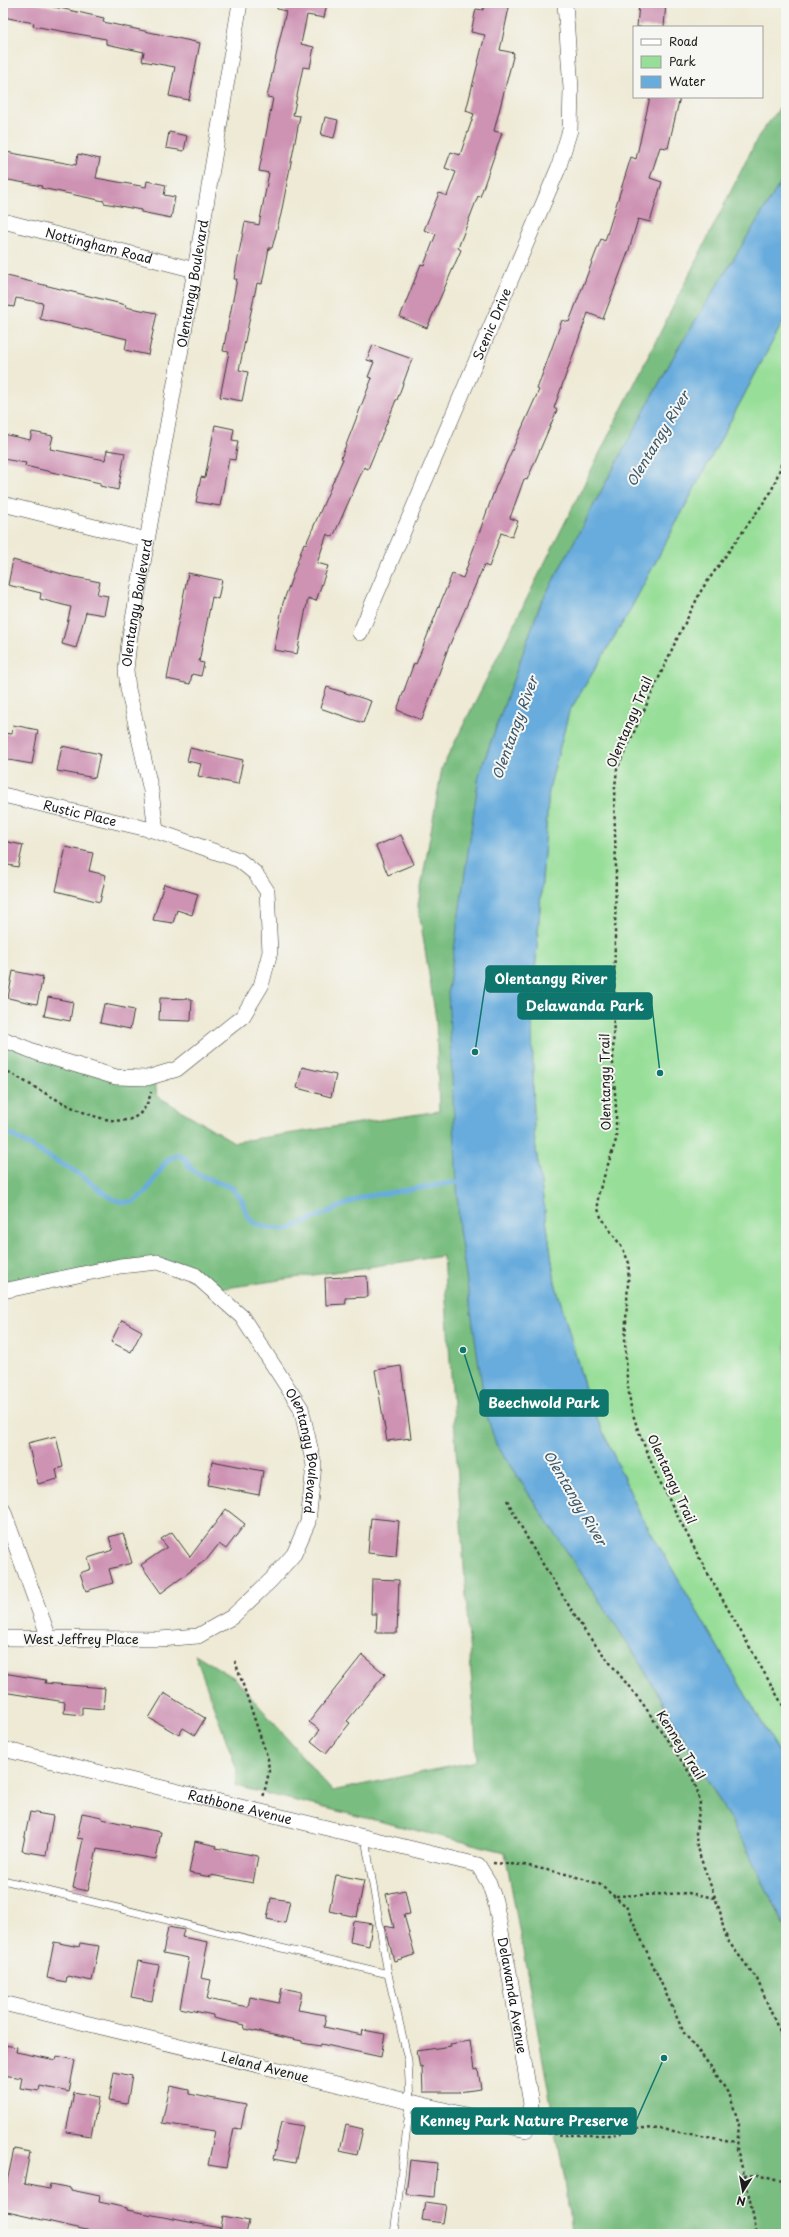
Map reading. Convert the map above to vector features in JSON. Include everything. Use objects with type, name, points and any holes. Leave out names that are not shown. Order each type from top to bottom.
[{"type":"street","name":"Olentangy Boulevard","points":[[156,831],[151,791],[128,689],[126,670],[129,642],[195,270],[240,3]]},
{"type":"street","name":"Scenic Drive","points":[[360,633],[558,169],[570,130],[571,89],[566,3]]},
{"type":"street","name":"Nottingham Road","points":[[3,221],[195,270]]},
{"type":"street","points":[[3,504],[147,540]]},
{"type":"street","name":"Rustic Place","points":[[3,795],[156,831]]},
{"type":"street","points":[[3,1039],[40,1054],[116,1077],[151,1077],[177,1069],[243,1016],[261,986],[270,952],[266,890],[255,873],[239,860],[217,851],[156,831]]},
{"type":"street","name":"Olentangy Boulevard","points":[[3,1291],[120,1266],[158,1262],[195,1275],[242,1317],[301,1408],[314,1465],[308,1522],[294,1554],[271,1580],[232,1617],[198,1636],[160,1639]]},
{"type":"street","points":[[3,1510],[49,1638]]},
{"type":"street","name":"West Jeffrey Place","points":[[3,1638],[160,1639]]},
{"type":"street","name":"Rathbone Avenue","points":[[3,1749],[478,1865]]},
{"type":"street","name":"Delawanda Avenue","points":[[478,1865],[489,1883],[495,1901],[509,1972],[531,2104],[526,2130]]},
{"type":"street","name":"Leland Avenue","points":[[3,2004],[526,2130]]},
{"type":"lane","points":[[365,1838],[388,1974],[408,2060],[410,2103],[394,2234]]},
{"type":"lane","points":[[3,1880],[388,1974]]},
{"type":"path","name":"Olentangy Trail","points":[[786,446],[780,469],[770,492],[702,589],[674,645],[618,769],[614,796],[616,877],[613,1066],[616,1108],[616,1140],[598,1195],[598,1209],[601,1217],[623,1249],[629,1263],[625,1341],[627,1380],[631,1408],[638,1430],[657,1476],[703,1565],[786,1711]]},
{"type":"path","points":[[3,1068],[61,1102],[96,1116],[114,1121],[127,1120],[142,1111],[150,1094],[151,1077]]},
{"type":"path","name":"Kenney Trail","points":[[507,1500],[531,1544],[586,1633],[643,1704],[691,1775],[697,1789],[700,1802],[696,1833],[697,1848],[716,1898],[728,1941],[757,1979],[786,2047]]},
{"type":"path","points":[[235,1660],[268,1759],[268,1777],[259,1812]]},
{"type":"path","points":[[478,1865],[496,1862],[517,1864],[570,1875],[599,1884],[616,1896],[626,1906],[684,2033],[697,2048],[730,2096],[739,2124],[737,2142],[757,2234]]},
{"type":"path","points":[[616,1896],[688,1893],[716,1898]]},
{"type":"path","points":[[526,2130],[563,2135],[611,2134],[641,2128],[661,2129],[737,2142]]},
{"type":"path","points":[[744,2176],[757,2175],[786,2183]]},
{"type":"green space","points":[[786,100],[786,174],[676,352],[540,605],[479,775],[471,840],[459,1229],[496,1444],[636,1656],[745,1845],[786,1929],[786,2234],[571,2234],[566,2187],[505,1852],[235,1786],[237,1770],[195,1654],[236,1679],[332,1791],[477,1761],[443,1256],[212,1290],[158,1262],[3,1291],[3,1039],[116,1077],[154,1076],[157,1096],[234,1142],[439,1111],[436,1019],[418,905],[442,768],[759,135]]},
{"type":"green space","points":[[786,316],[786,1764],[639,1512],[587,1396],[555,1282],[534,1135],[532,1012],[549,789],[569,712],[628,614]]},
{"type":"water","points":[[786,174],[786,316],[628,614],[569,712],[549,789],[532,1012],[534,1135],[555,1282],[587,1396],[639,1512],[786,1764],[786,1929],[745,1845],[636,1656],[496,1444],[486,1413],[459,1229],[448,991],[479,775],[540,605],[676,352]]},
{"type":"building","points":[[3,3],[33,3],[64,9],[104,18],[103,22],[200,43],[189,100],[169,96],[175,67],[142,61],[144,52],[106,44],[106,39],[33,26],[34,23],[3,17]]},
{"type":"building","points":[[278,3],[327,3],[324,18],[307,15],[301,44],[314,47],[310,68],[303,67],[293,115],[300,116],[281,214],[272,248],[269,248],[262,284],[257,283],[239,370],[248,372],[242,401],[220,397],[229,352],[223,351],[237,279],[234,279],[245,222],[259,225],[269,173],[259,171],[273,98],[267,97],[286,11],[277,9]]},
{"type":"building","points":[[484,3],[510,3],[500,50],[514,53],[494,131],[502,133],[480,197],[478,196],[458,248],[461,250],[427,328],[400,317],[421,264],[424,265],[436,234],[424,230],[439,193],[447,196],[456,172],[445,168],[451,152],[460,155],[474,114],[466,111],[485,35],[471,32],[476,9],[483,10]]},
{"type":"building","points":[[639,3],[666,3],[664,26],[637,26]]},
{"type":"building","points":[[650,98],[680,98],[668,148],[660,147],[650,178],[662,182],[650,222],[638,219],[629,250],[603,319],[588,313],[554,408],[557,410],[527,480],[524,479],[510,518],[518,521],[512,537],[501,533],[489,567],[484,565],[447,651],[422,720],[397,710],[414,663],[416,664],[452,574],[463,578],[496,486],[539,390],[537,389],[562,320],[569,322],[601,239],[605,241],[631,157],[636,159]]},
{"type":"building","points":[[325,117],[338,120],[334,138],[321,135]]},
{"type":"building","points":[[169,132],[187,136],[184,151],[166,148]]},
{"type":"building","points":[[6,152],[76,165],[78,154],[100,159],[96,178],[146,187],[147,181],[166,185],[164,195],[175,197],[171,218],[141,212],[141,210],[104,203],[104,201],[41,188],[42,186],[3,179]]},
{"type":"building","points":[[3,275],[126,305],[125,307],[157,313],[148,355],[125,350],[127,339],[40,319],[43,303],[16,298],[14,307],[3,305]]},
{"type":"building","points":[[373,345],[412,359],[397,400],[368,469],[364,467],[333,537],[327,534],[317,563],[328,566],[316,601],[308,598],[297,654],[274,650],[283,603],[304,543],[306,544],[343,459],[341,458],[372,378],[368,377],[374,362],[367,360]]},
{"type":"building","points":[[215,425],[234,429],[232,440],[238,441],[235,460],[229,459],[220,506],[196,502],[201,477],[205,478]]},
{"type":"building","points":[[32,432],[53,436],[50,449],[105,460],[107,450],[125,453],[118,490],[100,486],[100,483],[25,466],[26,463],[3,459],[3,434],[30,440]]},
{"type":"building","points":[[13,560],[69,576],[100,582],[97,594],[108,596],[104,615],[86,612],[76,648],[62,644],[71,607],[40,599],[41,593],[8,585]]},
{"type":"building","points":[[188,573],[222,580],[218,599],[212,597],[199,662],[204,663],[201,676],[192,674],[190,684],[167,679]]},
{"type":"building","points":[[327,687],[371,701],[363,723],[320,708]]},
{"type":"building","points":[[13,725],[38,730],[32,764],[3,759],[3,733],[12,734]]},
{"type":"building","points":[[62,746],[100,754],[95,778],[57,771]]},
{"type":"building","points":[[190,748],[243,760],[238,784],[198,776],[201,764],[187,761]]},
{"type":"building","points":[[401,835],[414,864],[388,875],[376,846]]},
{"type":"building","points":[[3,841],[23,845],[18,867],[3,864]]},
{"type":"building","points":[[66,847],[93,853],[89,871],[106,875],[100,902],[56,891]]},
{"type":"building","points":[[164,884],[198,894],[192,915],[177,910],[173,923],[153,920]]},
{"type":"building","points":[[13,971],[43,977],[37,1004],[8,998]]},
{"type":"building","points":[[48,997],[73,1002],[70,1021],[44,1016]]},
{"type":"building","points":[[160,998],[192,999],[191,1021],[159,1020]]},
{"type":"building","points":[[104,1004],[134,1010],[130,1029],[100,1023]]},
{"type":"building","points":[[302,1067],[336,1075],[331,1097],[297,1088]]},
{"type":"building","points":[[367,1276],[368,1297],[345,1298],[346,1304],[326,1305],[325,1278]]},
{"type":"building","points":[[122,1320],[142,1331],[131,1352],[111,1342]]},
{"type":"building","points":[[401,1366],[411,1438],[387,1441],[375,1370]]},
{"type":"building","points":[[56,1436],[63,1467],[56,1469],[58,1479],[38,1484],[28,1443]]},
{"type":"building","points":[[212,1461],[263,1471],[259,1495],[208,1485]]},
{"type":"building","points":[[226,1509],[245,1524],[226,1549],[219,1544],[207,1559],[161,1593],[141,1565],[167,1547],[161,1539],[172,1532],[190,1557]]},
{"type":"building","points":[[371,1518],[399,1521],[396,1556],[368,1553]]},
{"type":"building","points":[[123,1533],[132,1563],[109,1569],[113,1583],[86,1591],[80,1573],[91,1569],[88,1558],[113,1550],[109,1537]]},
{"type":"building","points":[[372,1579],[399,1580],[397,1633],[376,1633],[377,1614],[371,1614]]},
{"type":"building","points":[[362,1655],[385,1674],[347,1721],[350,1723],[326,1753],[311,1741],[320,1730],[309,1722]]},
{"type":"building","points":[[3,1673],[46,1680],[45,1683],[105,1688],[103,1709],[82,1707],[82,1715],[64,1713],[65,1702],[3,1692]]},
{"type":"building","points":[[164,1693],[205,1718],[195,1735],[183,1728],[179,1735],[149,1718]]},
{"type":"building","points":[[30,1812],[53,1816],[46,1855],[22,1851]]},
{"type":"building","points":[[82,1813],[102,1817],[102,1819],[130,1825],[129,1826],[161,1832],[156,1859],[97,1849],[88,1891],[73,1888],[83,1839],[77,1838]]},
{"type":"building","points":[[195,1841],[217,1846],[216,1848],[258,1856],[253,1883],[211,1875],[211,1877],[189,1873]]},
{"type":"building","points":[[336,1875],[364,1880],[357,1917],[329,1911]]},
{"type":"building","points":[[405,1890],[410,1914],[404,1915],[415,1955],[394,1961],[385,1926],[394,1928],[386,1894]]},
{"type":"building","points":[[271,1898],[290,1901],[285,1923],[267,1919]]},
{"type":"building","points":[[353,1921],[372,1924],[369,1946],[350,1942]]},
{"type":"building","points":[[168,1927],[184,1930],[182,1937],[208,1942],[201,1978],[211,1980],[207,1999],[248,2007],[250,1997],[279,2003],[282,1988],[302,1992],[298,2010],[326,2015],[324,2027],[362,2035],[363,2030],[385,2034],[381,2057],[321,2044],[320,2046],[302,2043],[302,2041],[244,2029],[245,2025],[213,2018],[213,2015],[180,2008],[189,1958],[163,1953]]},
{"type":"building","points":[[54,1942],[79,1947],[80,1943],[99,1946],[92,1981],[67,1976],[66,1982],[47,1978]]},
{"type":"building","points":[[138,1961],[159,1965],[152,2001],[131,1997]]},
{"type":"building","points":[[470,2041],[474,2070],[478,2069],[481,2089],[458,2092],[423,2092],[422,2067],[420,2068],[417,2051],[451,2046],[450,2044]]},
{"type":"building","points":[[3,2045],[17,2047],[16,2052],[56,2060],[57,2056],[75,2060],[69,2092],[40,2086],[39,2091],[20,2088],[22,2078],[3,2075]]},
{"type":"building","points":[[114,2072],[132,2076],[127,2104],[109,2101]]},
{"type":"building","points":[[170,2086],[189,2090],[189,2094],[246,2105],[241,2129],[234,2128],[226,2168],[208,2165],[215,2131],[162,2123]]},
{"type":"building","points":[[74,2092],[99,2097],[91,2136],[66,2132]]},
{"type":"building","points":[[281,2122],[303,2126],[295,2163],[273,2159]]},
{"type":"building","points":[[346,2125],[363,2129],[357,2155],[340,2151]]},
{"type":"building","points":[[14,2149],[30,2152],[24,2184],[49,2189],[50,2184],[71,2188],[71,2190],[100,2196],[99,2202],[127,2208],[127,2210],[220,2228],[219,2234],[104,2234],[3,2211],[3,2201]]},
{"type":"building","points":[[410,2160],[437,2163],[434,2197],[406,2194]]},
{"type":"building","points":[[425,2202],[446,2205],[443,2223],[422,2220]]},
{"type":"building","points":[[223,2216],[249,2221],[246,2234],[220,2234]]},
{"type":"waterway","points":[[3,1130],[79,1174],[111,1198],[122,1202],[133,1202],[145,1193],[167,1160],[178,1155],[186,1159],[190,1168],[200,1175],[232,1188],[242,1200],[247,1215],[254,1223],[269,1228],[289,1229],[362,1197],[457,1182]]},
{"type":"place","name":"Olentangy River","points":[[475,1052]]},
{"type":"place","name":"Delawanda Park","points":[[660,1073]]},
{"type":"place","name":"Beechwold Park","points":[[463,1350]]},
{"type":"place","name":"Kenney Park Nature Preserve","points":[[664,2058]]}]
